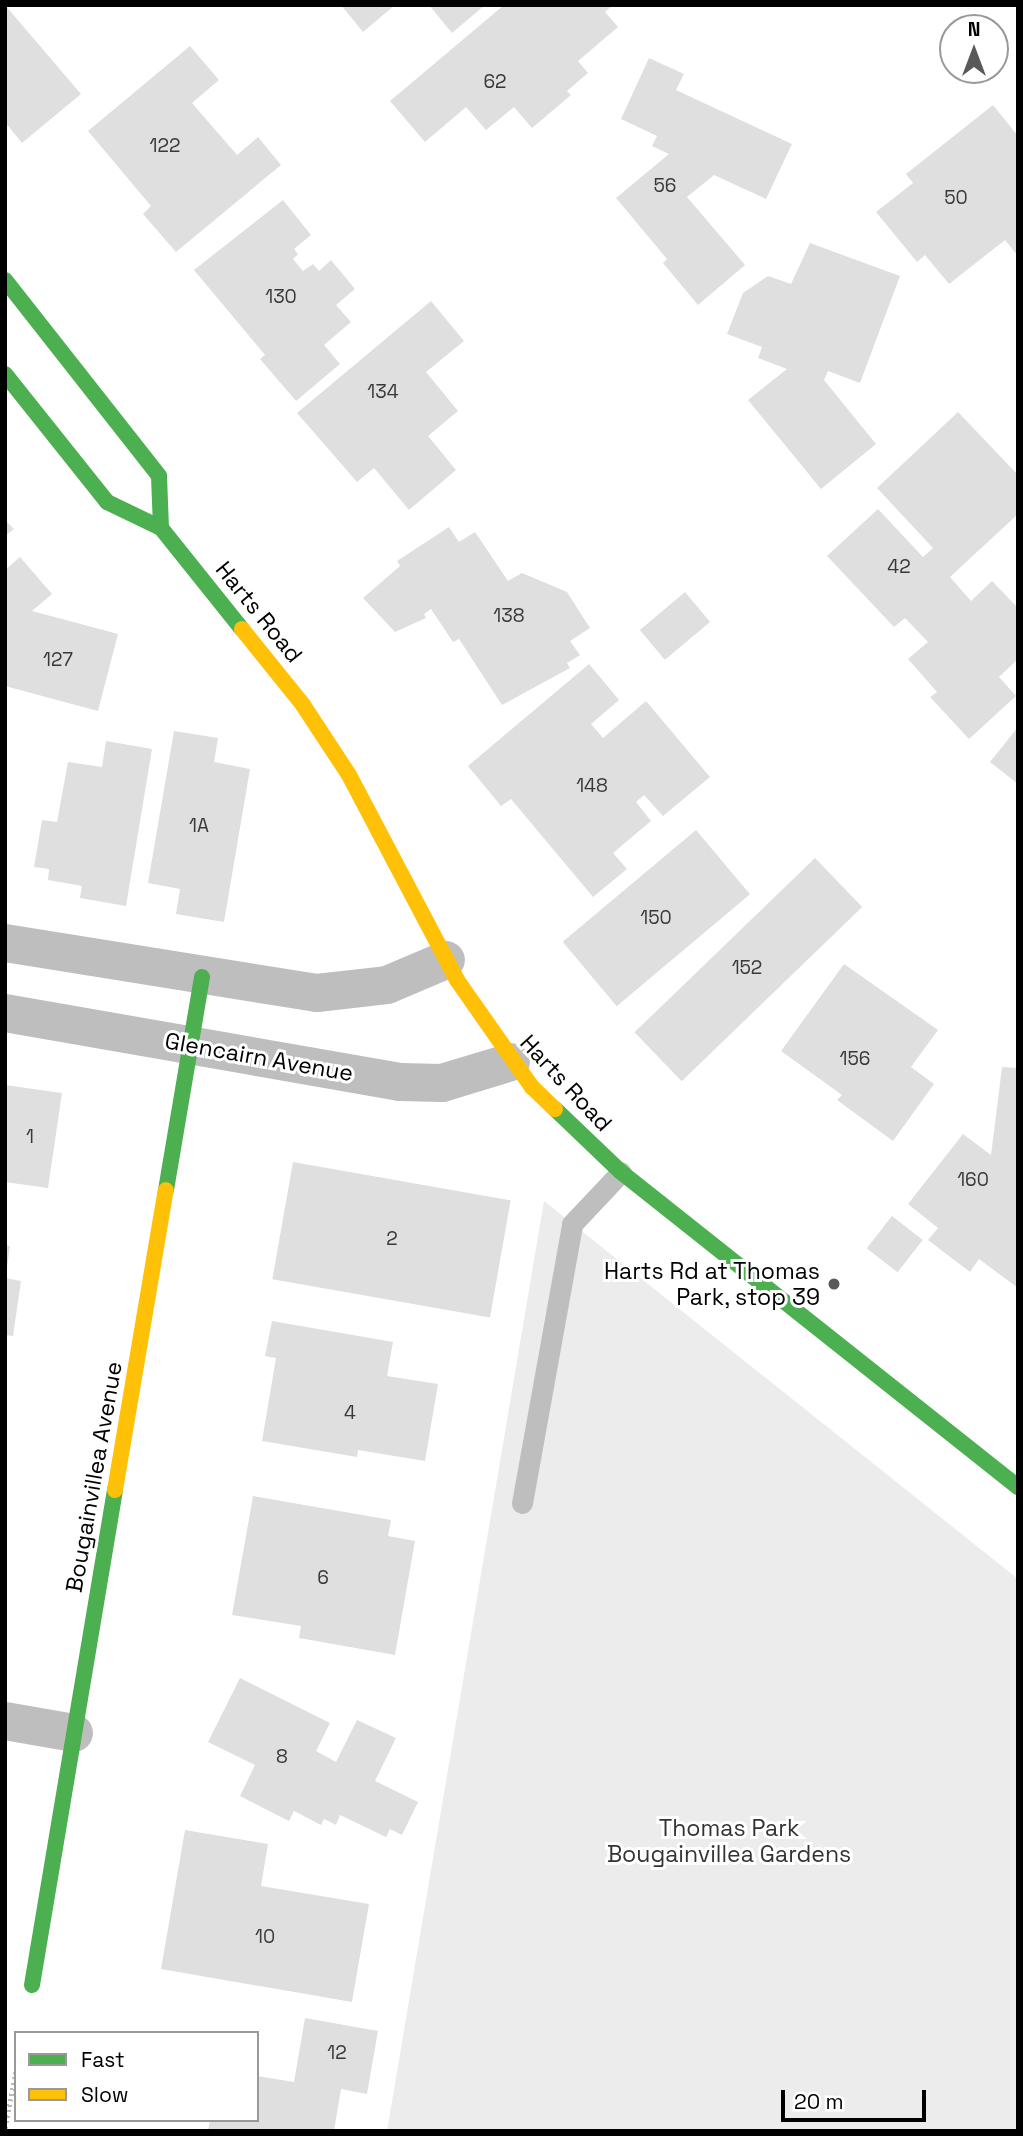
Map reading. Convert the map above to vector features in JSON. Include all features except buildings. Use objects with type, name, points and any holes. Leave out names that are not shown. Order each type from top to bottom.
[{"type":"street","points":[[5,280],[159,476],[161,528]]},
{"type":"street","name":"Harts Road","points":[[5,374],[107,502],[161,528],[303,705],[354,784],[446,960],[511,1062],[621,1172],[1018,1488]]},
{"type":"street","points":[[5,943],[293,991],[353,992],[387,985],[446,960]]},
{"type":"street","name":"Bougainvillea Avenue","points":[[32,1985],[202,977]]},
{"type":"street","name":"Glencairn Avenue","points":[[5,1013],[422,1083],[442,1083],[511,1062]]},
{"type":"street","points":[[5,1721],[74,1733]]},
{"type":"lane","points":[[522,1503],[572,1224],[621,1172]]},
{"type":"path","points":[[5,2128],[14,2081]]},
{"type":"green space","name":"Thomas Park Bougainvillea Gardens","points":[[544,1201],[1018,1579],[1018,2131],[387,2131]]},
{"type":"traffic: fast","points":[[5,280],[159,476],[161,528]]},
{"type":"traffic: fast","points":[[5,374],[107,502],[161,528],[242,629]]},
{"type":"traffic: fast","points":[[166,1190],[202,977]]},
{"type":"traffic: fast","points":[[555,1109],[621,1172],[1018,1487]]},
{"type":"traffic: fast","points":[[32,1985],[115,1490]]},
{"type":"traffic: slow","points":[[242,629],[303,705],[349,775],[457,980],[532,1087],[555,1109]]},
{"type":"traffic: slow","points":[[115,1490],[166,1190]]},
{"type":"place","name":"Harts Rd at Thomas Park, stop 39","points":[[834,1284]]}]
